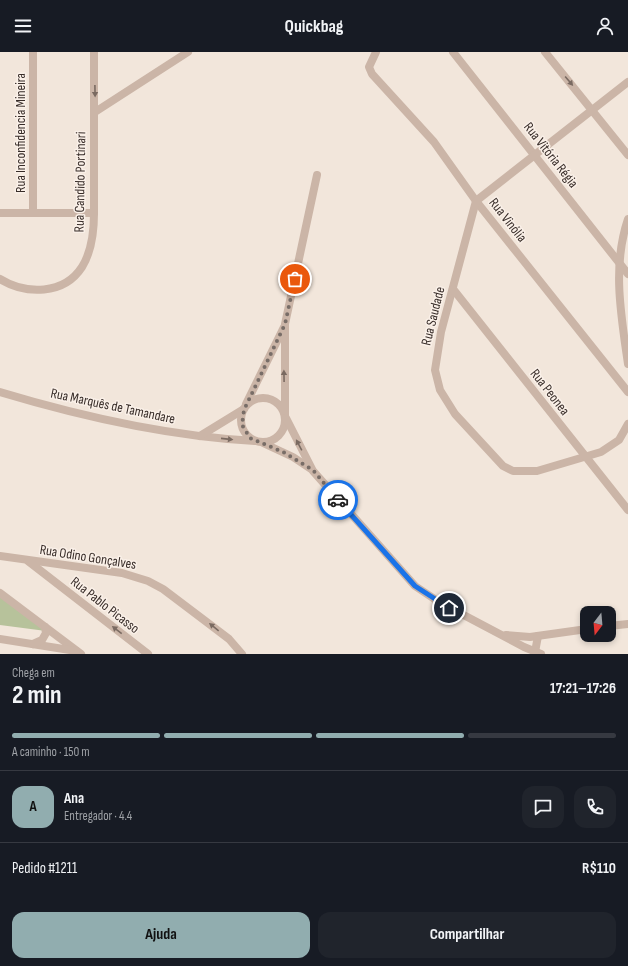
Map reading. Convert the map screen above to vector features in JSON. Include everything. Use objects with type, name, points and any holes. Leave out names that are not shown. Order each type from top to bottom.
[{"type":"street","name":"Rua Inconfidencia Mineira","points":[[33,52],[33,213]]},
{"type":"street","name":"Rua Candido Portinari","points":[[0,279],[22,289],[36,290],[52,288],[64,283],[74,276],[82,266],[90,248],[94,233],[94,52]]},
{"type":"street","points":[[95,112],[188,52]]},
{"type":"street","name":"Rua Vinólia","points":[[376,52],[369,69],[372,74],[434,142],[476,201],[628,392]]},
{"type":"street","name":"Rua Vitória Régia","points":[[453,52],[628,274]]},
{"type":"street","points":[[545,52],[628,155]]},
{"type":"street","points":[[476,201],[593,111],[628,82]]},
{"type":"street","name":"Rua Marquês de Tamandare","points":[[317,175],[285,324],[285,416],[313,470],[415,586],[439,602],[538,653]]},
{"type":"street","name":"Rua Saudade","points":[[476,201],[439,338],[435,370],[440,390],[455,414],[503,466],[513,471],[537,471],[600,452],[614,445],[624,434],[628,424]]},
{"type":"street","points":[[0,213],[94,213]]},
{"type":"street","points":[[628,218],[618,262],[622,327],[628,364]]},
{"type":"street","name":"Rua Peonea","points":[[452,289],[628,510]]},
{"type":"street","name":"Rua Marquês de Tamandare","points":[[244,408],[285,324]]},
{"type":"street","name":"Rua Marquês de Tamandare","points":[[0,392],[85,416],[199,436],[259,441],[293,457],[313,470]]},
{"type":"street","points":[[199,436],[257,399],[271,399],[277,403],[285,416],[283,430],[280,435],[269,442],[259,441],[243,430],[241,420],[244,408]]},
{"type":"street","name":"Rua Odino Gonçalves","points":[[0,556],[122,574],[148,581],[163,589],[204,620],[229,640],[242,654]]},
{"type":"street","name":"Rua Pablo Picasso","points":[[28,561],[148,654]]},
{"type":"street","points":[[0,593],[79,653]]},
{"type":"street","points":[[616,625],[628,624]]},
{"type":"street","points":[[33,644],[44,637],[46,633],[45,627]]},
{"type":"street","points":[[502,635],[538,636],[580,630]]},
{"type":"street","points":[[538,636],[538,653]]},
{"type":"street","points":[[0,639],[79,653]]},
{"type":"green space","points":[[0,596],[46,631],[0,625]]},
{"type":"way so far","points":[[295,279],[285,324],[245,407],[241,420],[243,430],[250,438],[255,441],[263,442],[293,457],[313,470],[338,500]]},
{"type":"route","points":[[338,500],[415,586],[428,596],[449,608]]}]
